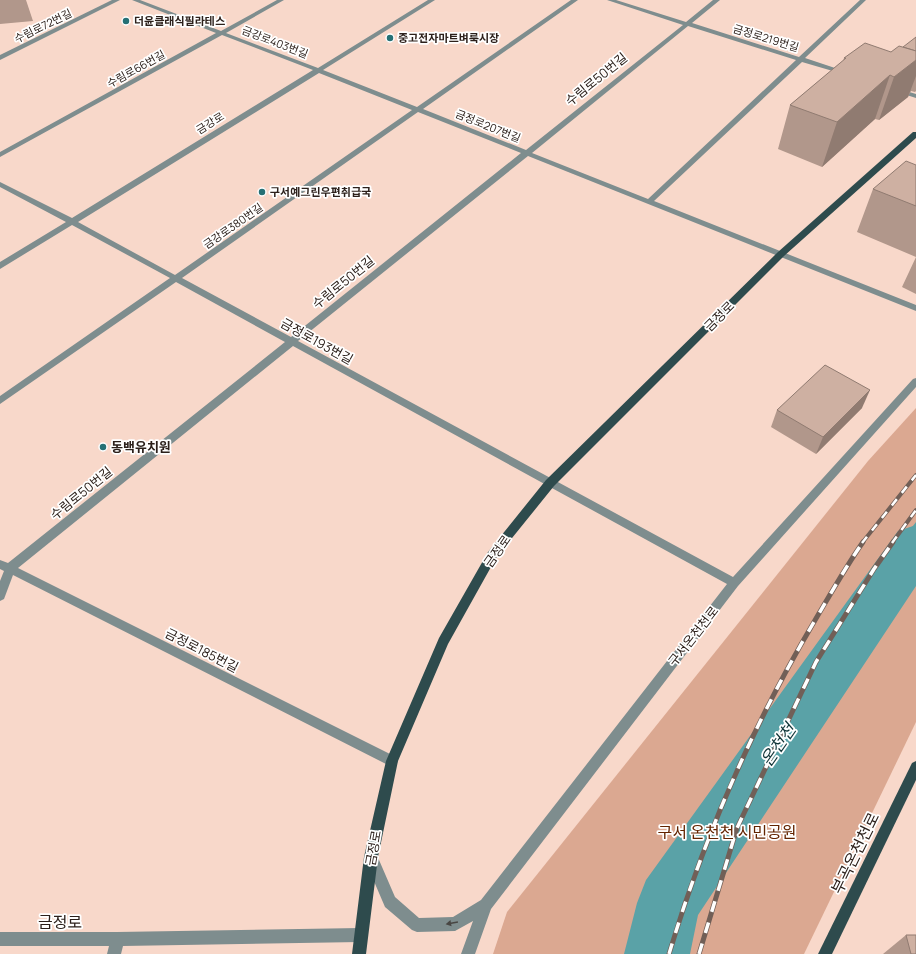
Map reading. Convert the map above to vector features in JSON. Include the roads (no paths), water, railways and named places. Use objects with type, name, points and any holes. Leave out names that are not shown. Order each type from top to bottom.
[{"type":"main road","name":"금정로","points":[[359,954],[360,935],[371,857],[392,761],[443,642],[492,555],[550,483],[781,254],[916,134]]},
{"type":"main road","name":"부곡온천천로","points":[[825,954],[916,767]]},
{"type":"street","name":"수림로72번길","points":[[0,58],[117,0]]},
{"type":"street","name":"금강로403번길","points":[[135,0],[318,70]]},
{"type":"street","name":"수림로66번길","points":[[0,155],[281,0]]},
{"type":"street","name":"금강로","points":[[0,266],[432,0]]},
{"type":"street","name":"금강로380번길","points":[[0,400],[177,279],[575,0]]},
{"type":"street","name":"금정로219번길","points":[[610,0],[851,75]]},
{"type":"street","name":"수림로50번길","points":[[5,566],[292,342],[717,0]]},
{"type":"street","points":[[650,201],[862,0]]},
{"type":"street","name":"금정로207번길","points":[[318,70],[781,254]]},
{"type":"street","points":[[887,87],[916,96]]},
{"type":"street","name":"금정로193번길","points":[[0,184],[71,221],[734,583]]},
{"type":"street","points":[[781,254],[916,308]]},
{"type":"street","name":"구서온천천로","points":[[468,954],[486,905],[734,583],[916,381]]},
{"type":"street","points":[[0,596],[5,566]]},
{"type":"street","name":"금정로185번길","points":[[5,566],[392,761]]},
{"type":"street","name":"구서온천천로","points":[[371,857],[390,902],[417,925],[455,924],[486,905]]},
{"type":"street","name":"금정로","points":[[0,939],[117,939],[360,935]]},
{"type":"street","points":[[114,954],[117,939]]},
{"type":"water","name":"온천천","points":[[916,522],[916,542],[804,671],[678,900],[667,954],[634,954],[699,808]]},
{"type":"waterway","name":"온천천","points":[[657,954],[669,903],[916,545]]},
{"type":"railway","points":[[862,543],[916,475]]},
{"type":"railway","points":[[892,543],[916,510]]},
{"type":"railway","points":[[669,954],[683,910],[714,825],[750,742],[791,662],[863,542]]},
{"type":"railway","points":[[699,954],[737,828],[816,662],[874,569],[893,542]]},
{"type":"place","name":"더윤클래식필라테스","points":[[126,21]]},
{"type":"place","name":"중고전자마트벼룩시장","points":[[390,38]]},
{"type":"place","name":"구서예그린우편취급국","points":[[262,192]]},
{"type":"place","name":"동백유치원","points":[[103,447]]},
{"type":"park label","name":"구서 온천천 시민공원","points":[[727,832]]}]
